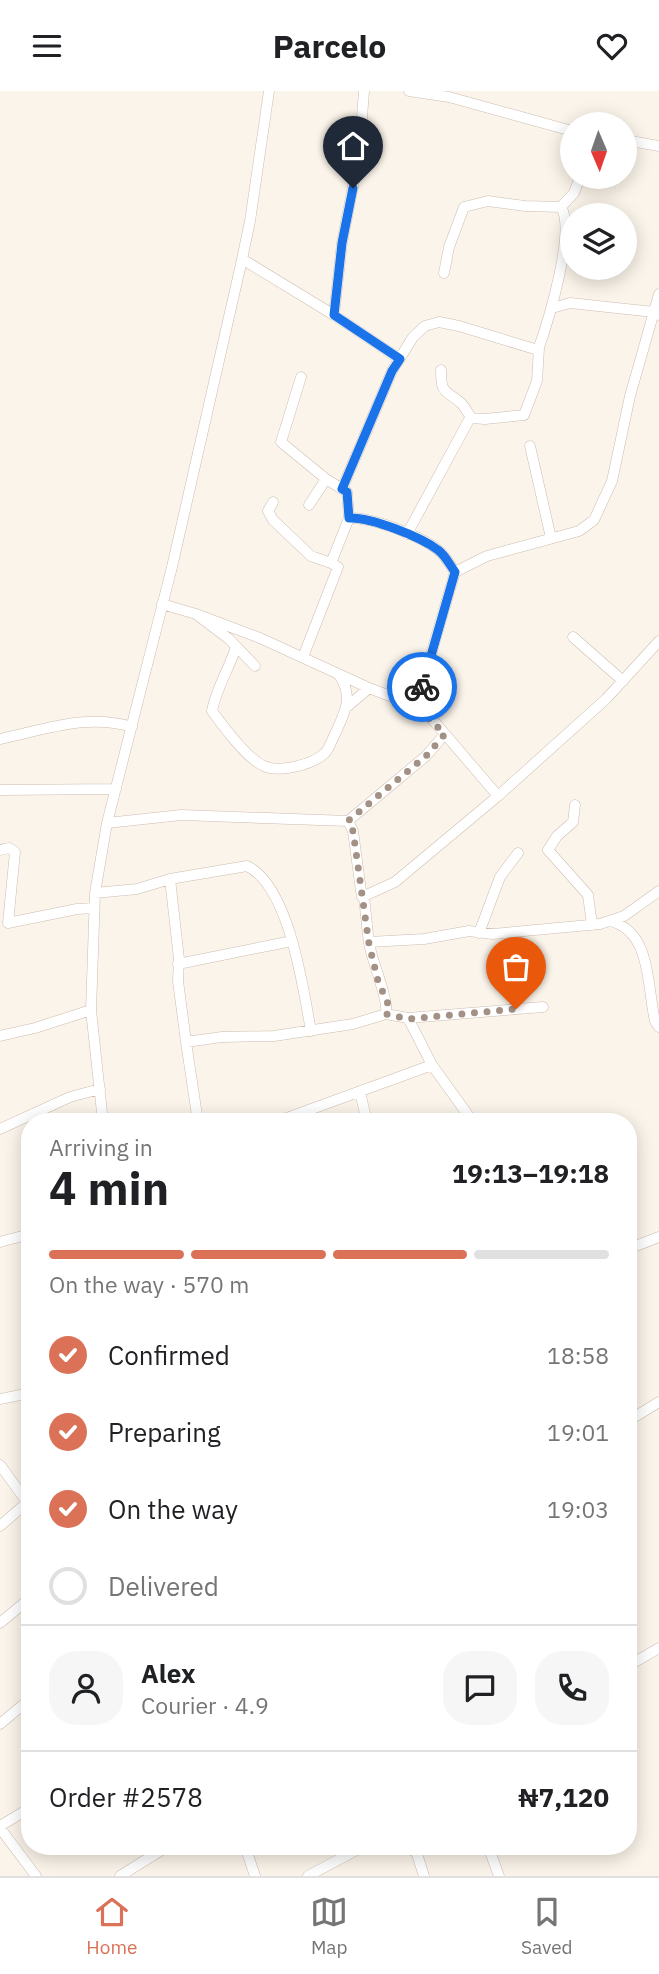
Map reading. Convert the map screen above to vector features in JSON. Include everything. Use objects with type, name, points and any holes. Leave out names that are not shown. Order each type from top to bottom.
[{"type":"street","points":[[102,1113],[91,1010],[95,893],[107,823],[162,604],[242,259],[269,91]]},
{"type":"street","points":[[334,315],[342,243],[359,156],[364,91]]},
{"type":"street","points":[[409,91],[449,97],[560,128]]},
{"type":"street","points":[[637,142],[659,146]]},
{"type":"street","points":[[565,203],[576,189]]},
{"type":"street","points":[[444,273],[449,247],[464,207],[488,201],[560,207]]},
{"type":"street","points":[[242,259],[400,359]]},
{"type":"street","points":[[441,370],[441,387],[446,394],[460,403],[472,418],[524,415],[537,381],[539,348],[552,308],[560,263]]},
{"type":"street","points":[[416,706],[455,572],[487,556],[579,531],[594,520],[612,481],[630,396],[657,314],[659,294]]},
{"type":"street","points":[[552,308],[569,303],[657,314]]},
{"type":"street","points":[[342,489],[392,371],[412,337],[425,326],[439,322],[539,348]]},
{"type":"street","points":[[301,377],[281,442],[326,479],[347,492],[349,518],[331,563]]},
{"type":"street","points":[[407,534],[447,457],[472,418]]},
{"type":"street","points":[[530,446],[551,538]]},
{"type":"street","points":[[309,505],[326,479]]},
{"type":"street","points":[[273,502],[268,511],[273,520],[311,556],[338,567],[303,657]]},
{"type":"street","points":[[349,518],[407,534],[440,551],[455,572]]},
{"type":"street","points":[[162,604],[260,638],[369,688],[416,706],[445,734],[498,796]]},
{"type":"street","points":[[196,614],[229,639],[255,666]]},
{"type":"street","points":[[573,637],[622,681]]},
{"type":"street","points":[[236,647],[228,671],[215,695],[212,711],[261,766],[276,770],[312,761],[326,753],[348,706],[369,688]]},
{"type":"street","points":[[363,897],[395,882],[498,796],[606,699],[657,647]]},
{"type":"street","points":[[338,674],[346,685],[348,706]]},
{"type":"street","points":[[0,739],[69,722],[113,721],[132,727]]},
{"type":"street","points":[[107,823],[193,815],[348,821],[426,756],[445,734]]},
{"type":"street","points":[[0,790],[116,789]]},
{"type":"street","points":[[575,806],[573,823],[557,836],[548,850],[588,895],[592,925]]},
{"type":"street","points":[[348,821],[353,831],[369,942],[378,981],[388,1004],[386,1014]]},
{"type":"street","points":[[0,850],[9,848],[15,852],[4,924],[94,908]]},
{"type":"street","points":[[480,933],[500,877],[518,853]]},
{"type":"street","points":[[95,893],[137,889],[170,879],[247,866],[256,870],[273,894],[285,918],[299,963],[312,1031]]},
{"type":"street","points":[[170,879],[181,1005],[197,1113]]},
{"type":"street","points":[[369,942],[424,939],[469,931],[493,934],[592,925],[624,916],[659,891]]},
{"type":"street","points":[[610,921],[627,928],[639,942],[655,997],[654,1021],[659,1027]]},
{"type":"street","points":[[178,964],[292,941]]},
{"type":"street","points":[[186,1042],[222,1037],[274,1037],[354,1024],[386,1014],[408,1019],[543,1007]]},
{"type":"street","points":[[0,1036],[91,1010]]},
{"type":"street","points":[[408,1019],[432,1065],[467,1113]]},
{"type":"street","points":[[301,1113],[432,1065]]},
{"type":"street","points":[[35,1113],[70,1097],[100,1089]]},
{"type":"street","points":[[360,1092],[365,1113]]},
{"type":"street","points":[[0,1129],[21,1119]]},
{"type":"street","points":[[637,1246],[659,1237]]},
{"type":"street","points":[[0,1242],[21,1238]]},
{"type":"street","points":[[0,1399],[21,1395]]},
{"type":"street","points":[[637,1415],[659,1402]]},
{"type":"street","points":[[0,1465],[21,1492]]},
{"type":"street","points":[[0,1526],[21,1507]]},
{"type":"street","points":[[0,1623],[21,1606]]},
{"type":"street","points":[[637,1661],[659,1648]]},
{"type":"street","points":[[0,1724],[21,1706]]},
{"type":"street","points":[[21,1814],[0,1827],[36,1876]]},
{"type":"street","points":[[120,1876],[154,1855]]},
{"type":"street","points":[[248,1855],[255,1876]]},
{"type":"street","points":[[308,1876],[347,1855]]},
{"type":"street","points":[[415,1855],[424,1876]]},
{"type":"street","points":[[491,1855],[499,1876]]},
{"type":"way so far","points":[[422,687],[416,706],[445,734],[426,756],[348,821],[353,831],[369,944],[378,981],[388,1004],[386,1014],[408,1019],[516,1009]]},
{"type":"route","points":[[353,188],[342,243],[334,315],[400,359],[392,371],[342,489],[347,492],[349,518],[375,523],[411,536],[440,551],[455,572],[422,687]]}]
